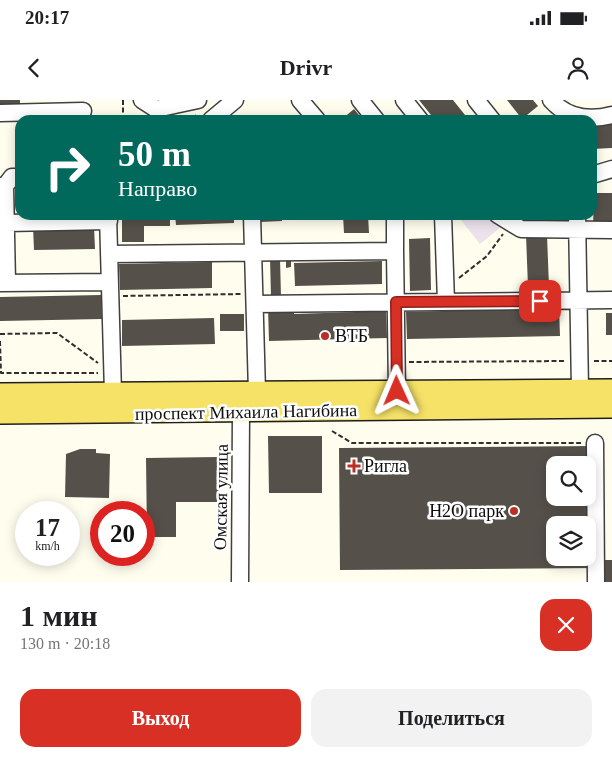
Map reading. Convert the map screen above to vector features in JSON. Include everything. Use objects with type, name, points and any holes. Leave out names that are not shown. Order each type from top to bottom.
[{"type":"main road","name":"проспект Михаила Нагибина","points":[[0,394],[113,383],[257,392],[612,390]]},
{"type":"main road","name":"проспект Михаила Нагибина","points":[[0,413],[612,407]]},
{"type":"street","points":[[142,100],[156,108],[198,100]]},
{"type":"street","points":[[217,115],[235,100]]},
{"type":"street","points":[[300,100],[313,115]]},
{"type":"street","points":[[360,100],[372,115]]},
{"type":"street","points":[[404,100],[416,115]]},
{"type":"street","points":[[476,100],[488,115]]},
{"type":"street","points":[[551,100],[570,115]]},
{"type":"street","points":[[609,100],[612,104]]},
{"type":"street","points":[[0,113],[35,106],[83,111]]},
{"type":"street","points":[[597,115],[612,115]]},
{"type":"street","points":[[597,173],[612,169]]},
{"type":"street","points":[[15,177],[12,177],[2,186],[4,283],[110,289]]},
{"type":"street","points":[[4,232],[94,220]]},
{"type":"street","points":[[109,220],[113,383]]},
{"type":"street","points":[[252,220],[255,253],[257,392]]},
{"type":"street","points":[[395,220],[397,391]]},
{"type":"street","points":[[444,220],[445,295]]},
{"type":"street","points":[[506,220],[522,229],[577,222],[612,230]]},
{"type":"street","points":[[577,222],[580,390]]},
{"type":"street","points":[[109,254],[395,251]]},
{"type":"street","points":[[255,299],[396,302],[445,295],[578,301],[612,300]]},
{"type":"street","name":"Омская улица","points":[[240,582],[241,412]]},
{"type":"street","points":[[595,442],[596,582]]},
{"type":"path","points":[[123,100],[123,115]]},
{"type":"path","points":[[445,295],[487,256],[504,220]]},
{"type":"path","points":[[110,289],[255,299]]},
{"type":"path","points":[[0,334],[57,334],[113,383]]},
{"type":"path","points":[[0,341],[1,373],[113,383]]},
{"type":"path","points":[[396,362],[612,361]]},
{"type":"path","points":[[332,431],[352,443],[595,442]]},
{"type":"shaded area","points":[[461,220],[495,220],[501,227],[480,244]]},
{"type":"building","points":[[0,100],[20,100],[20,108],[0,108]]},
{"type":"building","points":[[419,100],[453,100],[465,115],[431,115]]},
{"type":"building","points":[[507,100],[533,100],[538,106],[527,115],[519,115]]},
{"type":"building","points":[[354,109],[359,115],[347,115]]},
{"type":"building","points":[[612,122],[612,148],[597,149],[597,124]]},
{"type":"building","points":[[597,193],[612,193],[612,228],[593,227],[593,220],[597,220]]},
{"type":"building","points":[[122,220],[170,220],[170,226],[144,226],[144,242],[122,242]]},
{"type":"building","points":[[176,220],[234,220],[234,223],[176,225]]},
{"type":"building","points":[[260,220],[282,220],[282,221],[260,222]]},
{"type":"building","points":[[343,220],[368,220],[369,233],[344,233]]},
{"type":"building","points":[[94,226],[95,249],[34,250],[33,227]]},
{"type":"building","points":[[526,235],[547,235],[549,287],[528,287]]},
{"type":"building","points":[[430,238],[431,290],[410,291],[409,239]]},
{"type":"building","points":[[270,258],[280,258],[281,297],[271,297]]},
{"type":"building","points":[[286,258],[291,258],[291,267],[286,268]]},
{"type":"building","points":[[382,261],[382,284],[295,286],[294,263]]},
{"type":"building","points":[[212,262],[212,288],[120,290],[119,264]]},
{"type":"building","points":[[101,295],[102,319],[0,321],[0,297]]},
{"type":"building","points":[[268,308],[294,308],[294,314],[386,311],[387,338],[269,341]]},
{"type":"building","points":[[559,308],[560,336],[407,339],[406,312]]},
{"type":"building","points":[[606,313],[612,313],[612,335],[606,335]]},
{"type":"building","points":[[220,314],[244,314],[244,331],[220,331]]},
{"type":"building","points":[[214,318],[215,344],[122,346],[122,320]]},
{"type":"building","points":[[268,436],[322,436],[322,493],[269,493]]},
{"type":"building","points":[[592,446],[592,456],[546,456],[546,506],[592,506],[593,516],[546,516],[546,566],[593,566],[593,568],[340,570],[339,448]]},
{"type":"building","points":[[80,449],[96,449],[96,453],[110,454],[109,498],[65,497],[66,454]]},
{"type":"building","points":[[218,457],[219,502],[176,502],[176,537],[155,537],[155,501],[147,501],[146,458]]},
{"type":"building","points":[[604,560],[612,560],[612,582],[604,582]]},
{"type":"place","name":"ВТБ","points":[[325,336]]},
{"type":"place","name":"Ригла","points":[[354,466]]},
{"type":"place","name":"H2O парк","points":[[514,511]]},
{"type":"route","points":[[397,391],[396,302],[540,301]]}]
